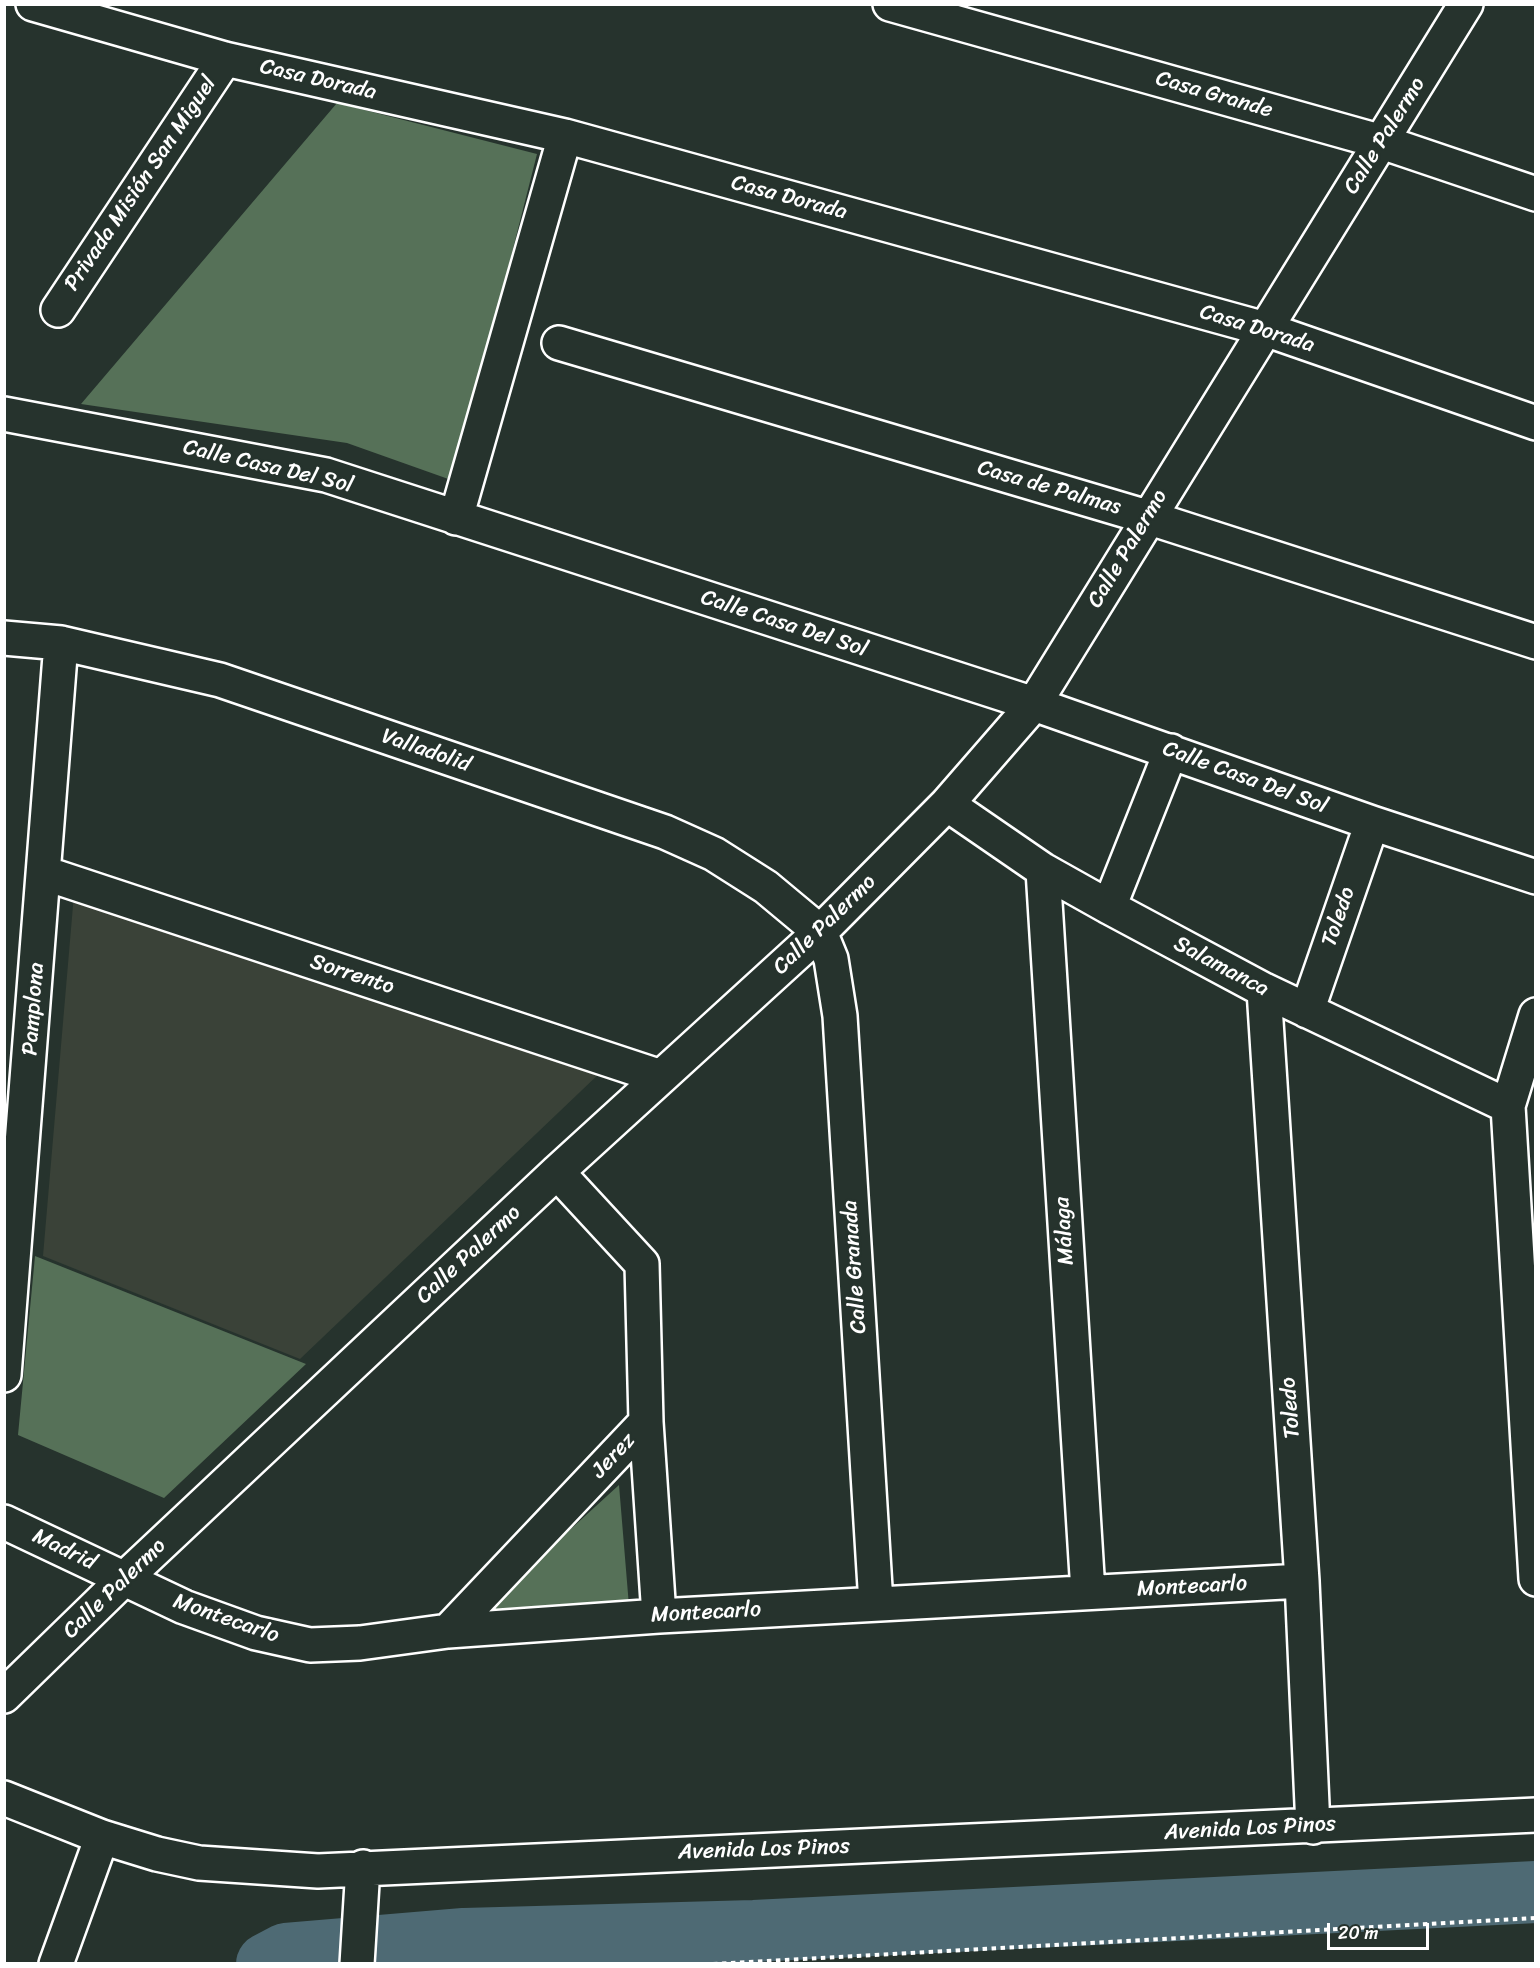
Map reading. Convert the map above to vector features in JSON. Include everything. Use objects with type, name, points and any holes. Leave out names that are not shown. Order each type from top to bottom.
[{"type":"street","name":"Casa Dorada","points":[[33,4],[225,59],[565,136],[1265,329],[1536,423]]},
{"type":"street","name":"Casa Grande","points":[[890,4],[1382,142],[1536,194]]},
{"type":"street","name":"Calle Palermo","points":[[4,1696],[124,1579],[557,1172],[820,932],[947,804],[1034,704],[1147,517],[1466,4]]},
{"type":"street","name":"Privada Misión San Miguel","points":[[58,310],[225,59]]},
{"type":"street","points":[[456,519],[565,136]]},
{"type":"street","name":"Casa de Palmas","points":[[559,344],[1147,517],[1536,642]]},
{"type":"street","name":"Calle Casa Del Sol","points":[[10,423],[326,476],[1034,704],[1372,823],[1536,877]]},
{"type":"street","name":"Valladolid","points":[[4,638],[61,643],[220,680],[665,832],[714,854],[757,881],[794,908],[820,932]]},
{"type":"street","name":"Pamplona","points":[[4,1375],[61,643]]},
{"type":"street","points":[[1108,908],[1171,751]]},
{"type":"street","name":"Salamanca","points":[[947,804],[1042,870],[1108,908],[1264,990],[1508,1106]]},
{"type":"street","name":"Toledo","points":[[1307,1011],[1372,823]]},
{"type":"street","name":"Málaga","points":[[1042,870],[1088,1592]]},
{"type":"street","name":"Sorrento","points":[[44,873],[661,1077]]},
{"type":"street","name":"Calle Granada","points":[[820,932],[831,959],[840,1016],[876,1604]]},
{"type":"street","name":"Toledo","points":[[1264,990],[1302,1581],[1313,1827]]},
{"type":"street","points":[[1536,1015],[1508,1106],[1536,1579]]},
{"type":"street","points":[[557,1172],[642,1264],[646,1422]]},
{"type":"street","name":"Jerez","points":[[646,1422],[659,1616]]},
{"type":"street","name":"Jerez","points":[[448,1631],[646,1422]]},
{"type":"street","name":"Madrid","points":[[4,1522],[124,1579]]},
{"type":"street","name":"Montecarlo","points":[[124,1579],[184,1607],[256,1633],[310,1645],[360,1643],[448,1631],[659,1616],[1302,1581]]},
{"type":"street","name":"Avenida Los Pinos","points":[[4,1798],[102,1837],[157,1854],[199,1863],[318,1871],[363,1867],[1313,1827],[1536,1815]]},
{"type":"street","points":[[56,1964],[102,1837]]},
{"type":"street","points":[[357,1964],[363,1905],[363,1867]]},
{"type":"path","points":[[713,1964],[1536,1918]]},
{"type":"shaded area","points":[[74,894],[602,1071],[300,1359],[43,1256]]},
{"type":"green space","points":[[337,103],[537,154],[454,481],[347,443],[81,404]]},
{"type":"green space","points":[[35,1256],[306,1364],[164,1498],[18,1435]]},
{"type":"green space","points":[[619,1485],[629,1606],[481,1611]]},
{"type":"waterway","points":[[267,1964],[286,1954],[464,1939],[754,1931],[1536,1892]]}]
